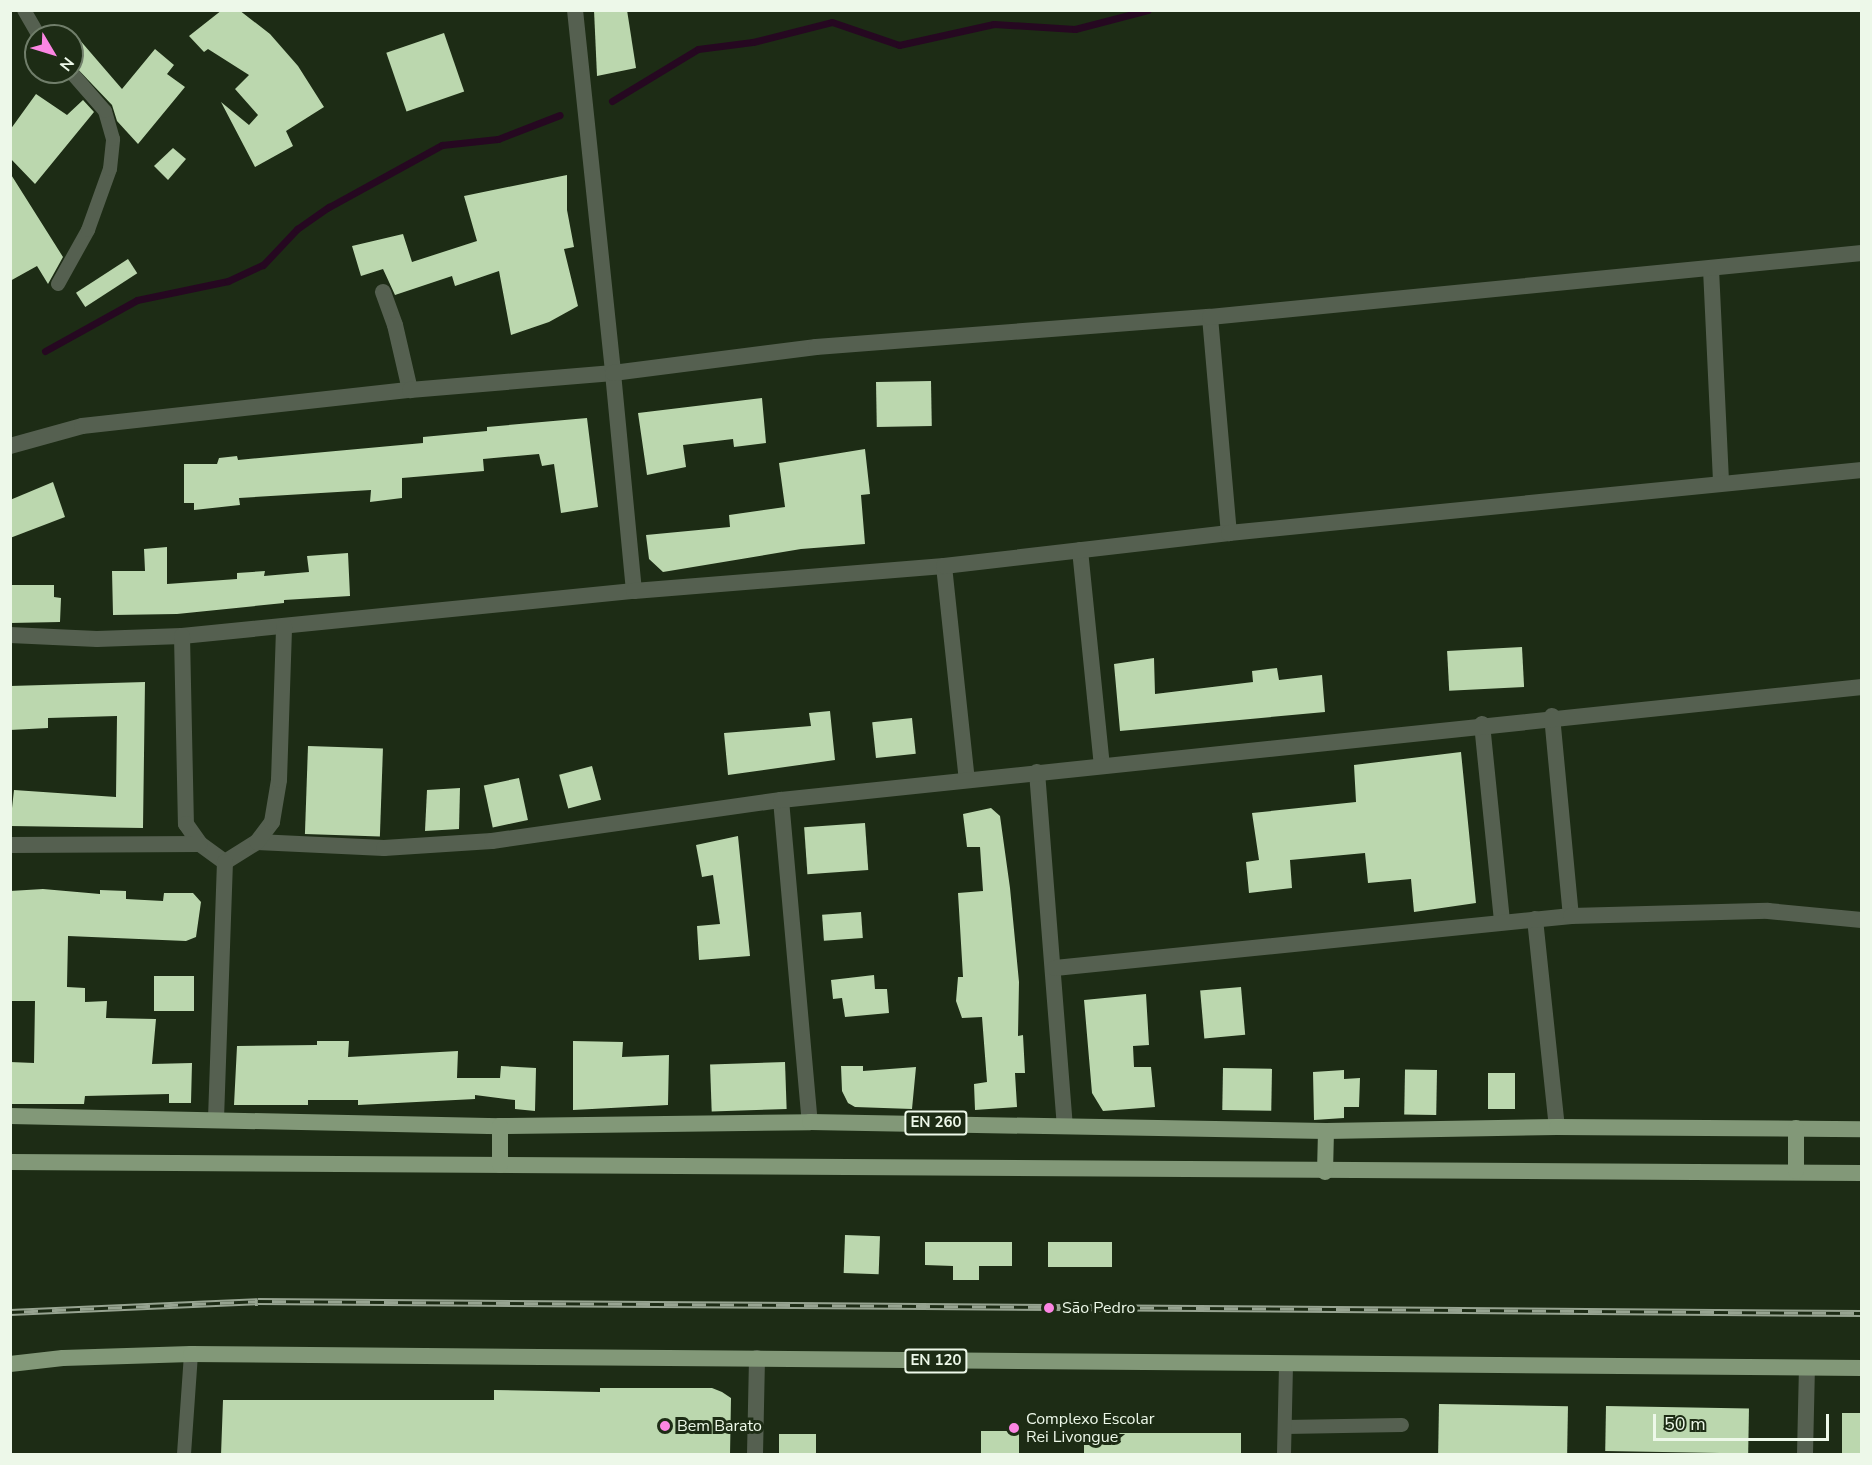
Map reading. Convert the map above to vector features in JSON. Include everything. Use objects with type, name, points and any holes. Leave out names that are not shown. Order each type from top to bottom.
[{"type":"main road","name":"EN 260","points":[[10,1116],[500,1126],[810,1122],[1326,1131],[1557,1127],[1862,1129]]},
{"type":"main road","points":[[500,1126],[500,1165]]},
{"type":"main road","points":[[1796,1128],[1796,1172]]},
{"type":"main road","points":[[1325,1172],[1326,1131]]},
{"type":"main road","points":[[11,1161],[1325,1172],[1566,1168],[1862,1173]]},
{"type":"main road","name":"EN 120","points":[[10,1364],[63,1358],[191,1354],[1286,1365],[1862,1368]]},
{"type":"street","points":[[575,10],[614,373],[634,591]]},
{"type":"street","points":[[10,446],[82,426],[410,390],[614,373],[816,347],[1210,317],[1862,253]]},
{"type":"street","points":[[1711,269],[1721,483]]},
{"type":"street","points":[[383,292],[410,390]]},
{"type":"street","points":[[1210,317],[1230,533]]},
{"type":"street","points":[[10,635],[97,639],[182,636],[284,627],[634,591],[944,566],[1230,533],[1862,470]]},
{"type":"street","points":[[1080,550],[1102,765]]},
{"type":"street","points":[[944,566],[967,780]]},
{"type":"street","points":[[225,862],[257,842],[272,822],[279,780],[284,627]]},
{"type":"street","points":[[182,636],[186,824],[200,844],[225,862]]},
{"type":"street","points":[[257,842],[384,849],[492,841],[781,800],[1552,716],[1862,687]]},
{"type":"street","points":[[1552,716],[1571,916]]},
{"type":"street","points":[[1482,724],[1502,922]]},
{"type":"street","points":[[1037,772],[1055,968],[1065,1125]]},
{"type":"street","points":[[781,800],[810,1122]]},
{"type":"street","points":[[10,845],[200,844]]},
{"type":"street","points":[[216,1119],[225,862]]},
{"type":"street","points":[[1055,968],[1571,916],[1768,911],[1862,920]]},
{"type":"street","points":[[1535,919],[1557,1127]]},
{"type":"street","points":[[755,1455],[757,1358]]},
{"type":"street","points":[[1805,1455],[1807,1369]]},
{"type":"lane","points":[[24,10],[32,24]]},
{"type":"lane","points":[[57,284],[88,230],[110,169],[113,139],[105,111],[81,84]]},
{"type":"lane","points":[[184,1455],[191,1354]]},
{"type":"lane","points":[[1284,1455],[1286,1365]]},
{"type":"lane","points":[[1285,1427],[1402,1425]]},
{"type":"building","points":[[222,10],[239,10],[270,34],[298,66],[324,107],[286,131],[293,146],[255,167],[221,102],[249,125],[258,115],[235,89],[249,75],[208,49],[204,52],[189,36]]},
{"type":"building","points":[[594,10],[627,10],[636,68],[597,76]]},
{"type":"building","points":[[444,33],[464,92],[407,111],[386,53]]},
{"type":"building","points":[[84,45],[122,89],[155,49],[174,65],[167,74],[185,87],[138,144],[117,121],[112,105],[84,76]]},
{"type":"building","points":[[36,94],[67,115],[83,100],[94,112],[35,184],[10,158],[10,130]]},
{"type":"building","points":[[173,148],[186,159],[168,180],[154,166]]},
{"type":"building","points":[[10,173],[63,257],[48,284],[37,266],[10,281]]},
{"type":"building","points":[[567,175],[567,210],[574,247],[564,249],[578,306],[549,322],[511,335],[499,271],[455,286],[452,276],[395,295],[383,269],[361,276],[352,246],[403,234],[412,262],[477,241],[464,196]]},
{"type":"building","points":[[128,259],[137,273],[85,307],[76,293]]},
{"type":"building","points":[[931,381],[932,426],[877,427],[876,382]]},
{"type":"building","points":[[762,398],[766,443],[734,447],[733,439],[683,445],[686,467],[647,475],[638,413]]},
{"type":"building","points":[[587,418],[598,507],[561,513],[554,464],[542,466],[539,454],[483,459],[484,471],[402,478],[402,498],[370,502],[371,490],[239,498],[240,505],[194,510],[194,503],[184,503],[184,464],[217,464],[219,458],[237,456],[238,460],[423,443],[423,437],[487,431],[487,427]]},
{"type":"building","points":[[865,449],[870,494],[861,495],[865,544],[801,549],[663,572],[649,559],[646,535],[730,527],[729,515],[785,507],[779,463]]},
{"type":"building","points":[[53,482],[65,517],[10,538],[10,500]]},
{"type":"building","points":[[167,547],[167,584],[237,579],[237,573],[265,571],[264,576],[309,572],[307,556],[348,553],[350,596],[284,600],[284,603],[177,614],[113,615],[112,571],[145,571],[144,549]]},
{"type":"building","points":[[10,585],[54,585],[54,597],[61,598],[60,622],[10,623]]},
{"type":"building","points":[[1522,647],[1524,687],[1449,691],[1447,651]]},
{"type":"building","points":[[1154,658],[1155,694],[1253,682],[1252,671],[1277,668],[1279,680],[1322,675],[1325,712],[1120,731],[1114,664]]},
{"type":"building","points":[[145,682],[143,828],[10,826],[14,790],[116,797],[117,716],[48,718],[48,728],[10,730],[10,686]]},
{"type":"building","points":[[830,711],[835,760],[728,775],[724,733],[811,726],[809,713]]},
{"type":"building","points":[[912,718],[916,754],[876,758],[872,722]]},
{"type":"building","points":[[308,746],[383,749],[380,837],[305,834]]},
{"type":"building","points":[[1461,752],[1476,903],[1414,912],[1411,879],[1368,883],[1365,853],[1290,860],[1292,888],[1249,893],[1246,862],[1259,860],[1252,813],[1356,802],[1354,765]]},
{"type":"building","points":[[592,766],[601,800],[568,809],[559,775]]},
{"type":"building","points":[[519,778],[528,820],[493,828],[484,785]]},
{"type":"building","points":[[460,788],[459,829],[425,831],[427,790]]},
{"type":"building","points":[[991,808],[1000,816],[1010,888],[1019,982],[1018,1036],[1023,1035],[1025,1073],[1015,1073],[1017,1107],[975,1110],[974,1084],[987,1082],[982,1017],[962,1018],[956,1001],[958,977],[963,977],[958,893],[983,891],[980,847],[967,847],[963,814]]},
{"type":"building","points":[[865,823],[868,870],[807,874],[804,827]]},
{"type":"building","points":[[738,836],[750,956],[699,960],[697,926],[720,924],[713,875],[702,877],[696,845]]},
{"type":"building","points":[[43,889],[100,894],[100,890],[126,891],[126,899],[163,901],[164,893],[193,893],[201,902],[196,937],[186,941],[68,936],[67,987],[85,988],[85,1002],[107,1001],[106,1018],[156,1019],[152,1064],[192,1063],[191,1103],[169,1103],[169,1094],[85,1096],[84,1104],[10,1104],[10,1062],[34,1063],[35,1001],[10,1001],[10,891]]},
{"type":"building","points":[[861,912],[863,938],[824,941],[822,915]]},
{"type":"building","points":[[874,975],[875,989],[887,989],[889,1013],[845,1017],[842,998],[833,999],[831,980]]},
{"type":"building","points":[[154,976],[194,976],[194,1011],[154,1011]]},
{"type":"building","points":[[1241,987],[1245,1035],[1204,1038],[1200,991]]},
{"type":"building","points":[[1146,994],[1149,1045],[1133,1046],[1134,1067],[1151,1067],[1155,1107],[1103,1111],[1092,1093],[1084,1000]]},
{"type":"building","points":[[317,1041],[349,1041],[348,1057],[458,1051],[457,1078],[500,1078],[501,1066],[536,1068],[535,1111],[515,1109],[515,1100],[475,1095],[475,1099],[358,1105],[358,1100],[308,1100],[308,1105],[234,1105],[237,1046],[317,1045]]},
{"type":"building","points":[[573,1041],[623,1042],[622,1057],[669,1055],[668,1105],[573,1110]]},
{"type":"building","points":[[785,1062],[787,1109],[712,1112],[710,1065]]},
{"type":"building","points":[[841,1066],[863,1066],[863,1071],[916,1067],[912,1109],[855,1107],[848,1103],[842,1091]]},
{"type":"building","points":[[1223,1068],[1272,1069],[1271,1111],[1222,1110]]},
{"type":"building","points":[[1405,1069],[1437,1070],[1436,1115],[1404,1114]]},
{"type":"building","points":[[1344,1070],[1344,1079],[1360,1078],[1359,1107],[1344,1107],[1344,1118],[1314,1120],[1313,1072]]},
{"type":"building","points":[[1488,1073],[1515,1073],[1515,1109],[1488,1109]]},
{"type":"building","points":[[845,1235],[880,1236],[879,1274],[844,1273]]},
{"type":"building","points":[[925,1242],[1012,1242],[1012,1266],[979,1266],[979,1280],[953,1280],[953,1266],[925,1265]]},
{"type":"building","points":[[1048,1242],[1112,1242],[1112,1267],[1048,1267]]},
{"type":"building","points":[[600,1388],[712,1388],[722,1392],[731,1398],[730,1455],[221,1455],[223,1400],[494,1400],[494,1390],[600,1392]]},
{"type":"building","points":[[1439,1404],[1568,1406],[1567,1454],[1438,1454]]},
{"type":"building","points":[[1606,1406],[1749,1408],[1748,1453],[1605,1451]]},
{"type":"building","points":[[1842,1413],[1862,1413],[1862,1454],[1842,1454]]},
{"type":"building","points":[[981,1431],[1019,1431],[1019,1454],[981,1454]]},
{"type":"building","points":[[1084,1433],[1241,1433],[1241,1454],[1084,1454]]},
{"type":"building","points":[[779,1434],[816,1434],[816,1454],[779,1454]]},
{"type":"waterway","points":[[612,101],[698,49],[753,42],[832,22],[899,45],[994,24],[1075,29],[1148,10]]},
{"type":"waterway","points":[[45,351],[137,300],[228,281],[263,265],[297,229],[329,207],[442,145],[498,139],[560,115]]},
{"type":"railway","points":[[10,1312],[258,1301],[1862,1313]]},
{"type":"place","name":"São Pedro","points":[[1049,1308]]},
{"type":"place","name":"Bem Barato","points":[[665,1426]]},
{"type":"place","name":"Complexo Escolar Rei Livongue","points":[[1014,1428]]}]
